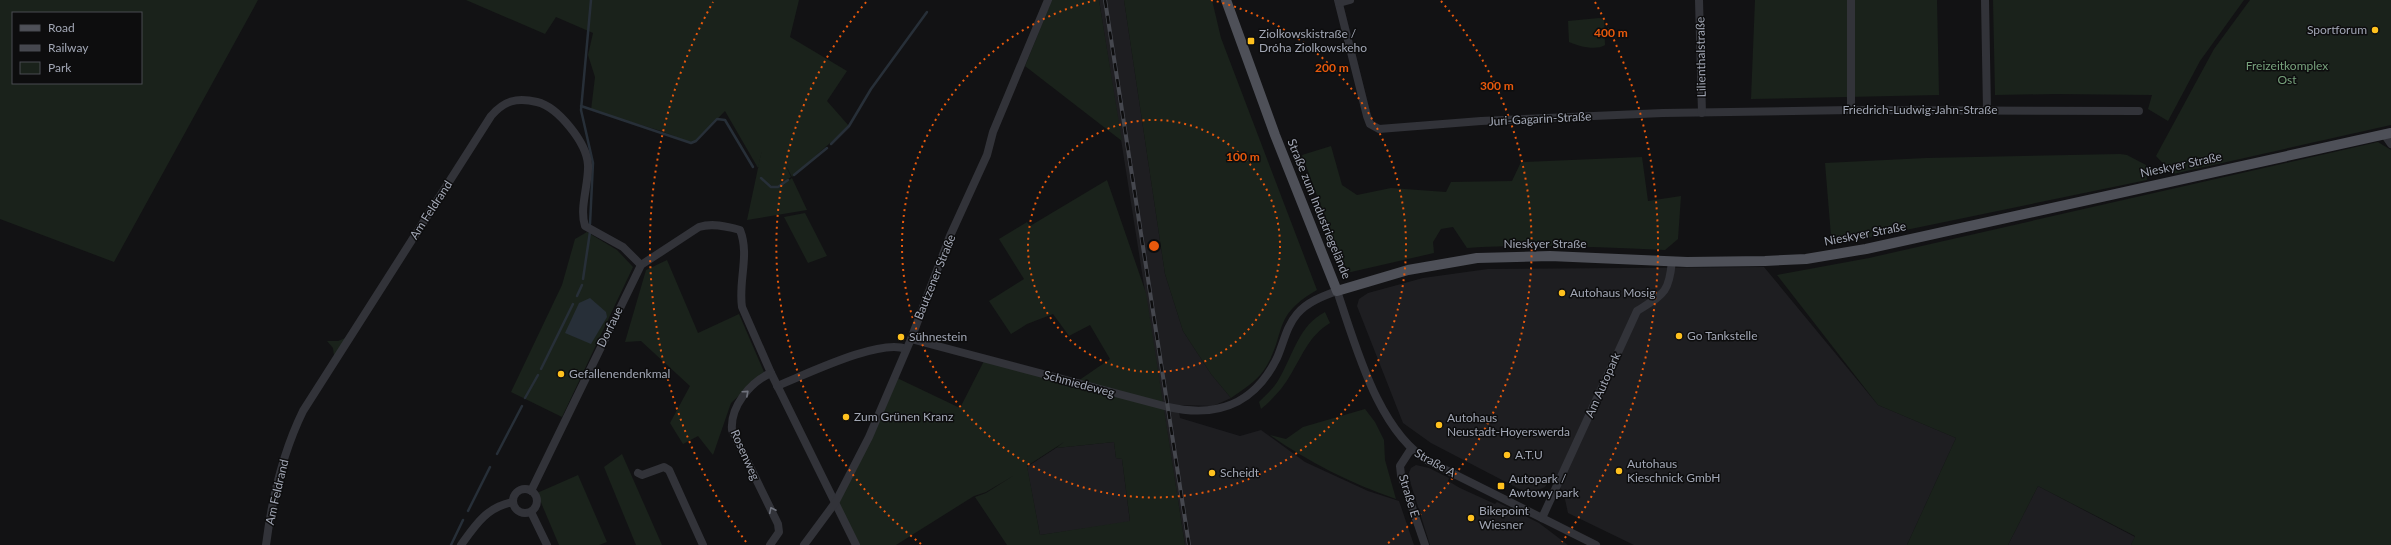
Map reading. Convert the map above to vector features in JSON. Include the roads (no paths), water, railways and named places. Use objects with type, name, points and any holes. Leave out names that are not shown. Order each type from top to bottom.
[{"type":"main road","name":"Straße zum Industriegelände","points":[[1226,0],[1281,149],[1337,291]]},
{"type":"main road","name":"Nieskyer Straße","points":[[1337,291],[1408,270],[1477,258],[1550,256],[1672,261],[1806,259],[1859,250],[2388,134]]},
{"type":"street","name":"Bautzener Straße","points":[[804,545],[835,503],[869,437],[911,339],[933,278],[987,155],[996,126],[1048,0]]},
{"type":"street","points":[[1338,1],[1350,0]]},
{"type":"street","name":"Lilienthalstraße","points":[[1699,0],[1702,113]]},
{"type":"street","points":[[1851,0],[1851,110]]},
{"type":"street","points":[[1985,0],[1987,110]]},
{"type":"street","name":"Juri-Gagarin-Straße","points":[[1338,1],[1367,116],[1374,127],[1379,129],[1481,121],[1664,113],[1702,113]]},
{"type":"street","name":"Am Feldrand","points":[[266,545],[271,505],[284,456],[303,411],[491,116],[502,103],[518,100],[534,101],[547,105],[560,114],[571,128],[586,156],[588,186],[583,219],[585,226],[623,246],[641,265]]},
{"type":"street","name":"Friedrich-Ludwig-Jahn-Straße","points":[[1702,113],[1851,110],[2139,111]]},
{"type":"street","points":[[2388,134],[2391,144]]},
{"type":"street","points":[[641,265],[699,227],[707,224],[727,226],[740,230],[744,260],[740,296],[742,307],[770,373],[778,386],[856,545]]},
{"type":"street","name":"Am Autopark","points":[[1542,518],[1637,311],[1654,300],[1667,288],[1671,278],[1672,261]]},
{"type":"street","name":"Dorfaue","points":[[531,491],[641,265]]},
{"type":"street","name":"Straße zum Industriegelände","points":[[1246,397],[1272,367],[1285,331],[1297,314],[1308,305],[1337,291]]},
{"type":"street","name":"Straße A","points":[[1337,291],[1386,417],[1411,449],[1430,462],[1596,545]]},
{"type":"street","name":"Schmiedeweg","points":[[911,339],[1179,409],[1213,411],[1234,404],[1246,397]]},
{"type":"street","points":[[778,386],[876,349],[899,346],[906,349]]},
{"type":"street","name":"Rosenweg","points":[[770,373],[741,398],[732,424],[732,430],[778,524],[779,532],[770,545]]},
{"type":"street","name":"Straße E","points":[[1411,449],[1400,466],[1401,475],[1424,545]]},
{"type":"street","points":[[638,473],[642,475],[664,467],[669,470],[703,545]]},
{"type":"street","points":[[531,491],[537,500],[535,508],[531,512],[520,512],[513,502],[518,492],[531,491]]},
{"type":"street","points":[[461,545],[484,515],[502,504],[513,502]]},
{"type":"street","points":[[531,512],[547,545]]},
{"type":"waterway","points":[[590,224],[593,163],[581,110],[591,0]]},
{"type":"waterway","points":[[831,144],[849,126],[871,89],[927,12]]},
{"type":"waterway","points":[[581,106],[691,143],[696,141],[717,119],[725,120],[753,167]]},
{"type":"waterway","points":[[794,175],[827,148]]},
{"type":"waterway","points":[[761,178],[771,187],[778,187],[788,180]]},
{"type":"waterway","points":[[583,279],[590,232]]},
{"type":"waterway","points":[[577,296],[582,285]]},
{"type":"waterway","points":[[541,369],[573,304]]},
{"type":"waterway","points":[[525,398],[538,375]]},
{"type":"waterway","points":[[497,454],[522,406]]},
{"type":"waterway","points":[[468,511],[490,467]]},
{"type":"waterway","points":[[451,545],[463,520]]},
{"type":"railway","points":[[1105,0],[1189,545]]},
{"type":"place","name":"Sportforum","points":[[2375,30]]},
{"type":"place","name":"Ziolkowskistraße / Dróha Ziolkowskeho","points":[[1251,41]]},
{"type":"place","name":"Autohaus Mosig","points":[[1562,293]]},
{"type":"place","name":"Go Tankstelle","points":[[1679,336]]},
{"type":"place","name":"Sühnestein","points":[[901,337]]},
{"type":"place","name":"Gefallenendenkmal","points":[[561,374]]},
{"type":"place","name":"Zum Grünen Kranz","points":[[846,417]]},
{"type":"place","name":"Autohaus Neustadt-Hoyerswerda","points":[[1439,425]]},
{"type":"place","name":"A.T.U","points":[[1507,455]]},
{"type":"place","name":"Autohaus Kieschnick GmbH","points":[[1619,471]]},
{"type":"place","name":"Scheidt","points":[[1212,473]]},
{"type":"place","name":"Autopark / Awtowy park","points":[[1501,486]]},
{"type":"place","name":"Bikepoint Wiesner","points":[[1471,518]]},
{"type":"park label","name":"Freizeitkomplex Ost","points":[[2287,73]]}]
